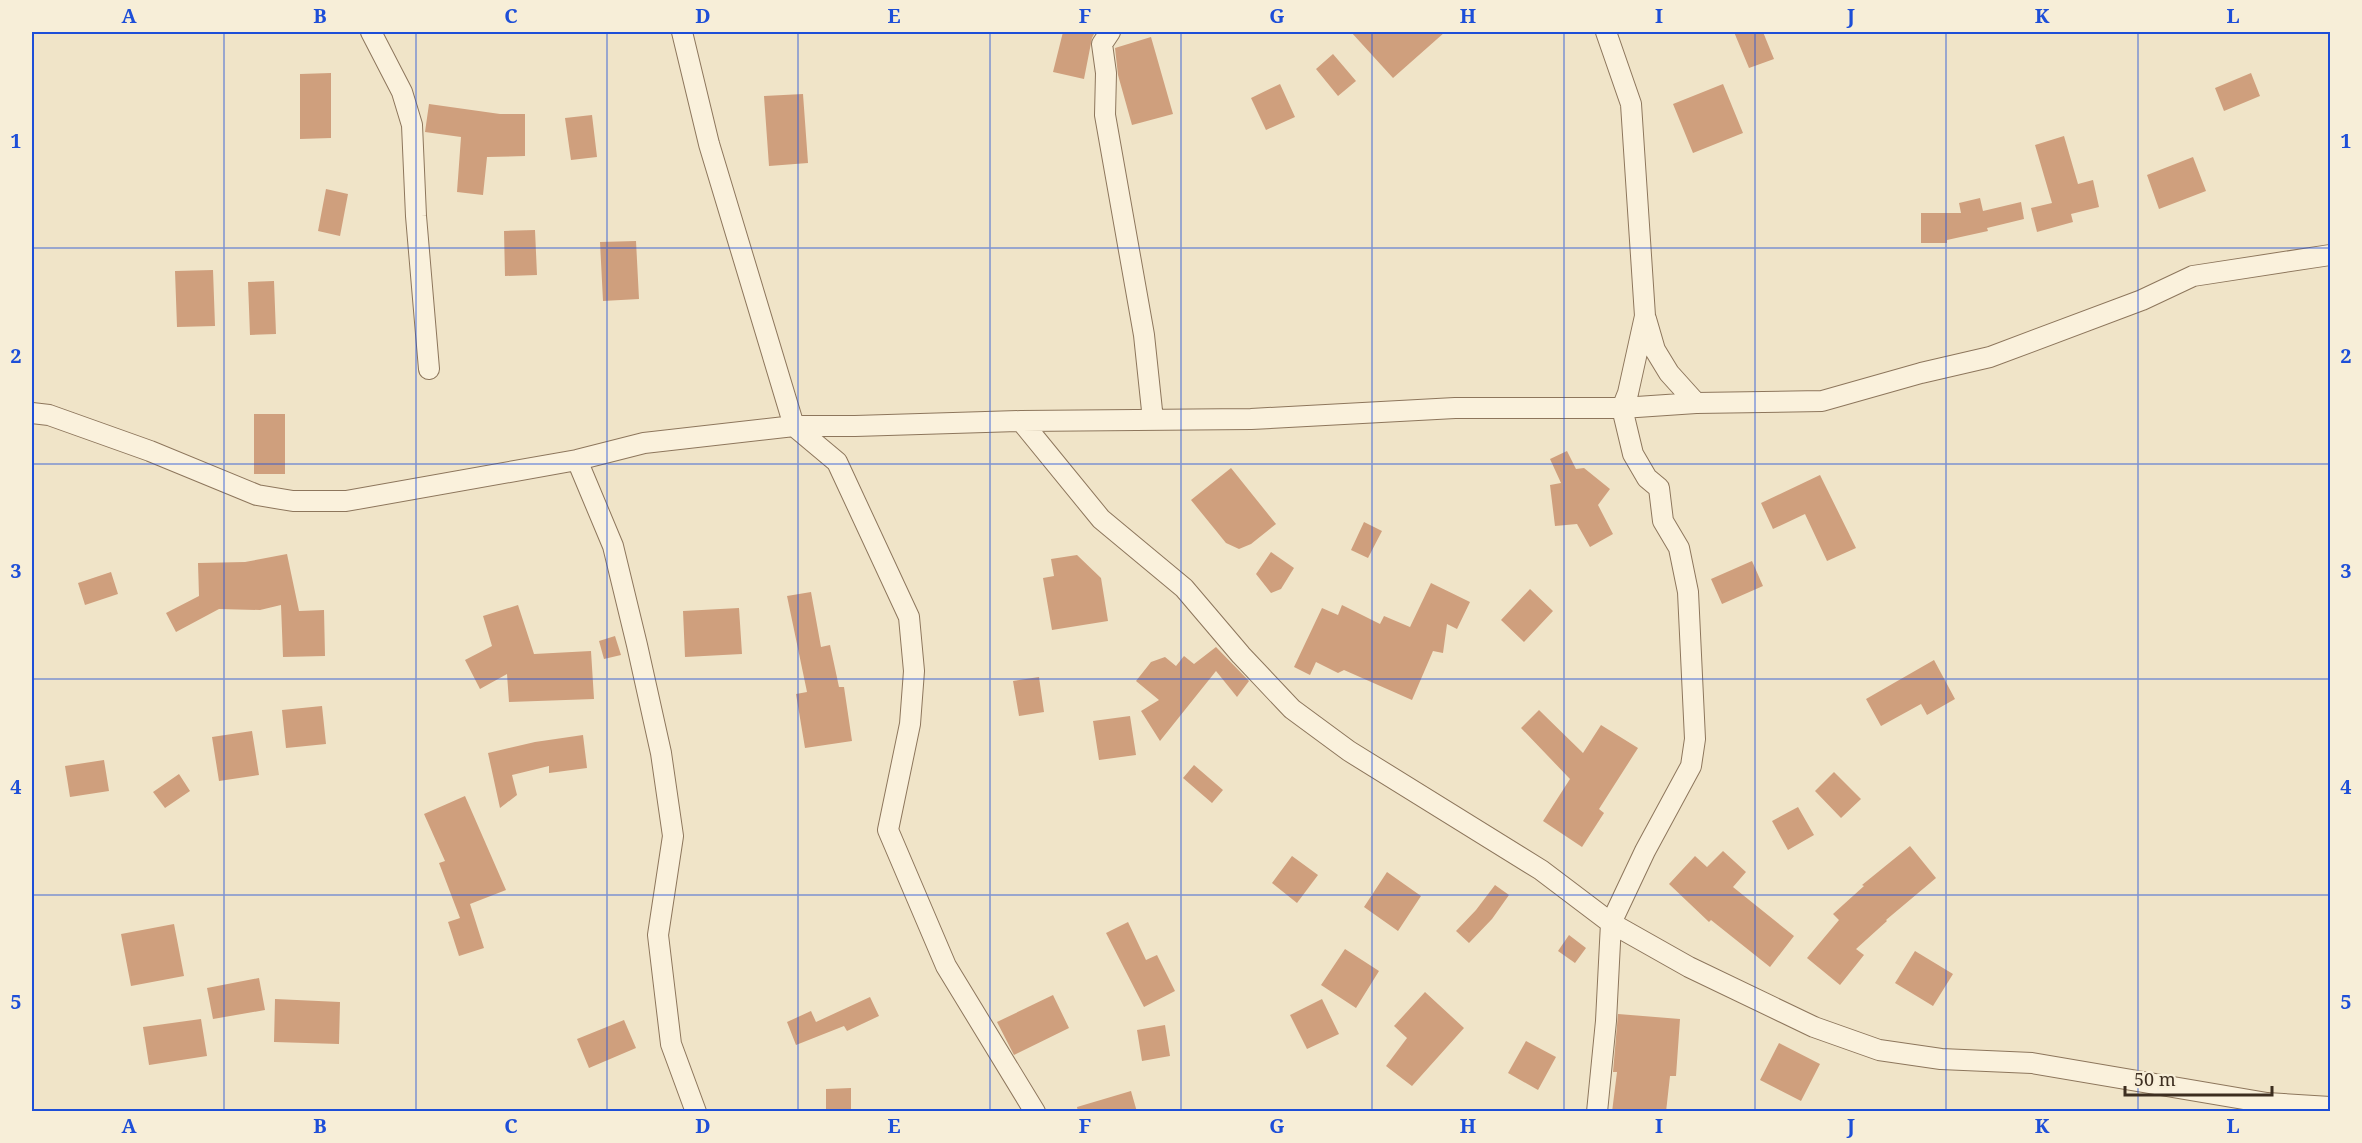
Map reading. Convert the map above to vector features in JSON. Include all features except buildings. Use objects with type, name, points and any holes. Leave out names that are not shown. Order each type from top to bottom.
[{"type":"street","points":[[371,32],[402,92],[412,125],[416,216],[429,369]]},
{"type":"street","points":[[682,32],[709,144],[794,426],[837,462],[909,617],[914,671],[910,724],[888,830],[946,966],[1035,1112]]},
{"type":"street","points":[[1110,32],[1102,44],[1106,72],[1106,115],[1144,335],[1153,420]]},
{"type":"street","points":[[1606,32],[1631,104],[1645,316],[1654,350],[1696,403]]},
{"type":"street","points":[[32,413],[49,416],[150,451],[257,495],[293,501],[346,501],[577,460],[644,443],[794,426],[1021,420],[1251,419],[1455,408],[1622,408],[1696,403],[1822,401],[1921,373],[1990,357],[2142,300],[2193,276],[2331,255]]},
{"type":"street","points":[[1597,1112],[1605,1032],[1611,923],[1645,851],[1691,766],[1695,739],[1688,592],[1679,548],[1663,521],[1659,488],[1647,477],[1633,454],[1622,408],[1628,393],[1645,316]]},
{"type":"street","points":[[1021,420],[1101,519],[1184,588],[1241,655],[1292,709],[1349,752],[1541,870],[1611,923],[1700,972],[1814,1027],[1879,1050],[1941,1059],[2031,1062],[2267,1103],[2331,1107]]},
{"type":"street","points":[[577,460],[613,546],[661,753],[673,836],[658,935],[671,1044],[696,1112]]}]
